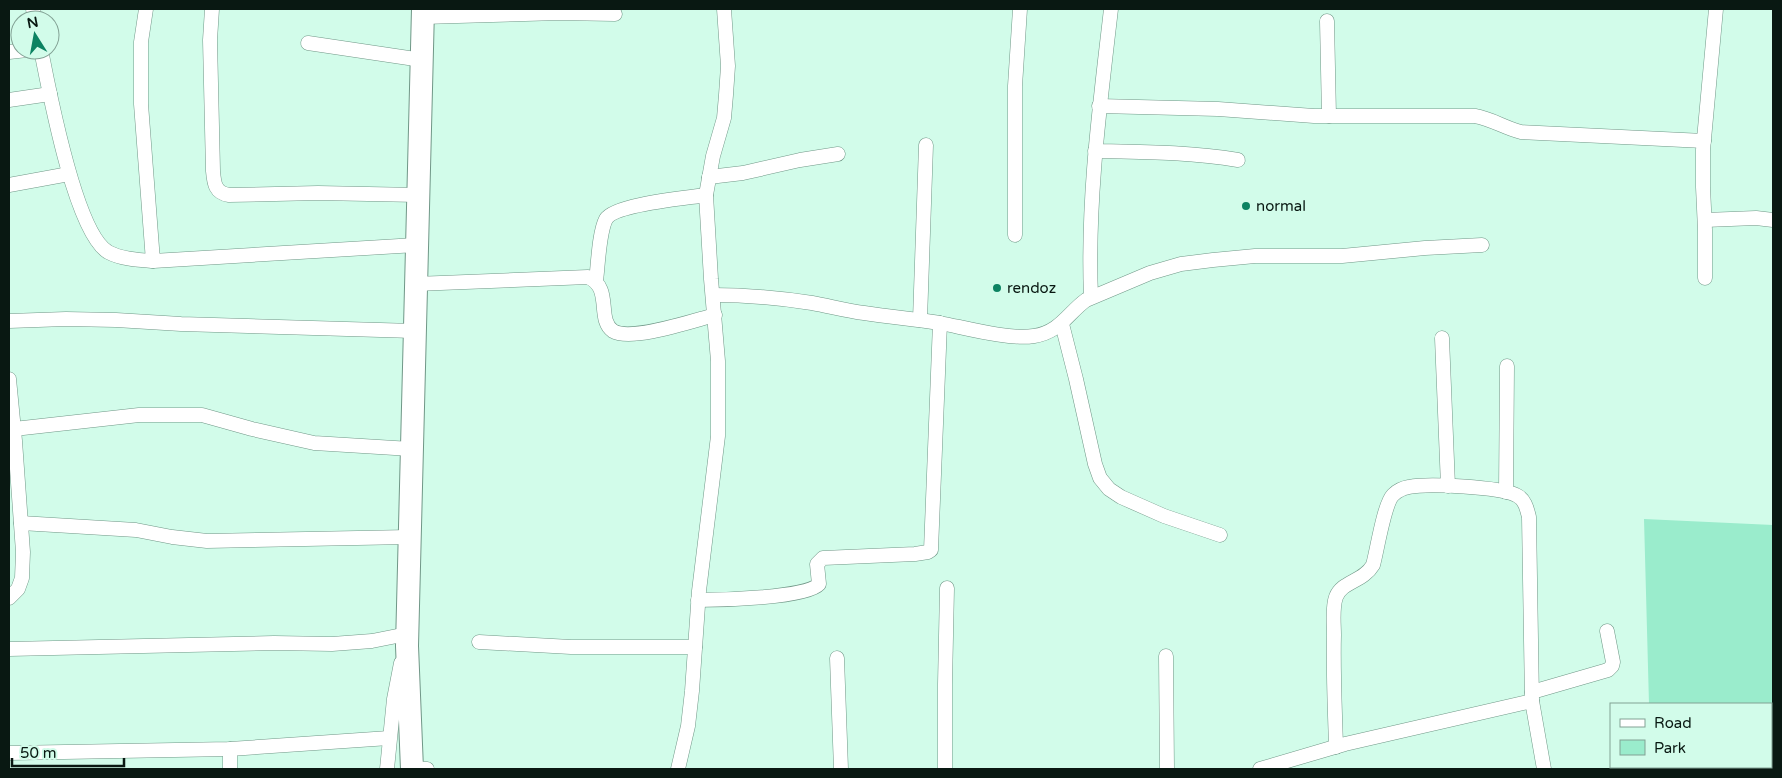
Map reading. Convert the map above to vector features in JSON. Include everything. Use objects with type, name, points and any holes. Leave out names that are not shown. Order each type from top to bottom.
[{"type":"highway","points":[[417,769],[407,640],[423,13]]},
{"type":"street","points":[[146,9],[141,42],[141,104],[153,261]]},
{"type":"street","points":[[212,9],[210,40],[213,171],[217,190],[222,194],[229,195],[318,193],[418,195]]},
{"type":"street","points":[[678,769],[688,726],[698,600],[718,436],[719,387],[706,195],[713,156],[724,118],[728,66],[724,9]]},
{"type":"street","points":[[1015,235],[1016,48],[1020,9]]},
{"type":"street","points":[[1091,297],[1090,225],[1099,106],[1111,9]]},
{"type":"street","points":[[1705,278],[1704,141],[1716,9]]},
{"type":"street","points":[[423,13],[615,14]]},
{"type":"street","points":[[1328,21],[1329,116]]},
{"type":"street","points":[[308,43],[422,60]]},
{"type":"street","points":[[43,60],[69,174],[97,242],[107,251],[119,257],[153,261],[416,245]]},
{"type":"street","points":[[9,100],[50,94]]},
{"type":"street","points":[[1099,106],[1218,109],[1256,113],[1329,116],[1475,116],[1489,118],[1508,129],[1535,134],[1597,135],[1704,141]]},
{"type":"street","points":[[920,320],[926,146]]},
{"type":"street","points":[[1096,151],[1223,157],[1238,160]]},
{"type":"street","points":[[710,177],[743,173],[800,160],[838,154]]},
{"type":"street","points":[[9,185],[69,174]]},
{"type":"street","points":[[596,281],[606,218],[614,212],[656,202],[706,195]]},
{"type":"street","points":[[1705,220],[1756,218],[1773,220]]},
{"type":"street","points":[[713,294],[783,299],[1017,336],[1034,336],[1050,331],[1062,324],[1077,306],[1091,297],[1150,273],[1181,264],[1255,256],[1342,256],[1482,245]]},
{"type":"street","points":[[415,284],[588,278],[596,281],[601,289],[608,324],[612,330],[620,333],[654,332],[715,315]]},
{"type":"street","points":[[9,321],[108,320],[414,331]]},
{"type":"street","points":[[698,600],[767,597],[812,589],[819,584],[817,564],[824,558],[915,554],[931,550],[940,323]]},
{"type":"street","points":[[1062,324],[1095,464],[1100,478],[1109,489],[1164,516],[1220,535]]},
{"type":"street","points":[[1442,338],[1448,486]]},
{"type":"street","points":[[1506,492],[1507,366]]},
{"type":"street","points":[[9,379],[14,429],[17,531],[22,578],[18,589],[9,598]]},
{"type":"street","points":[[14,429],[139,415],[202,415],[314,444],[411,449]]},
{"type":"street","points":[[1336,747],[1334,664],[1334,611],[1336,597],[1342,589],[1368,573],[1373,565],[1390,497],[1398,490],[1409,487],[1448,486],[1506,492],[1518,496],[1526,504],[1530,517],[1532,696],[1544,769]]},
{"type":"street","points":[[17,531],[136,530],[172,537],[207,540],[409,537]]},
{"type":"street","points":[[946,769],[944,684],[947,588]]},
{"type":"street","points":[[1260,769],[1336,747],[1532,696],[1608,670],[1613,662],[1607,631]]},
{"type":"street","points":[[9,649],[274,643],[332,644],[407,640],[398,673],[389,738],[387,769]]},
{"type":"street","points":[[479,642],[571,647],[694,647]]},
{"type":"street","points":[[1166,656],[1166,769]]},
{"type":"street","points":[[837,658],[841,769]]},
{"type":"street","points":[[9,753],[230,749],[389,738]]},
{"type":"street","points":[[230,749],[230,769]]},
{"type":"green space","points":[[1644,519],[1773,525],[1773,714],[1772,703],[1649,703]]},
{"type":"place","name":"normal","points":[[1246,206]]},
{"type":"place","name":"rendoz","points":[[997,288]]}]
